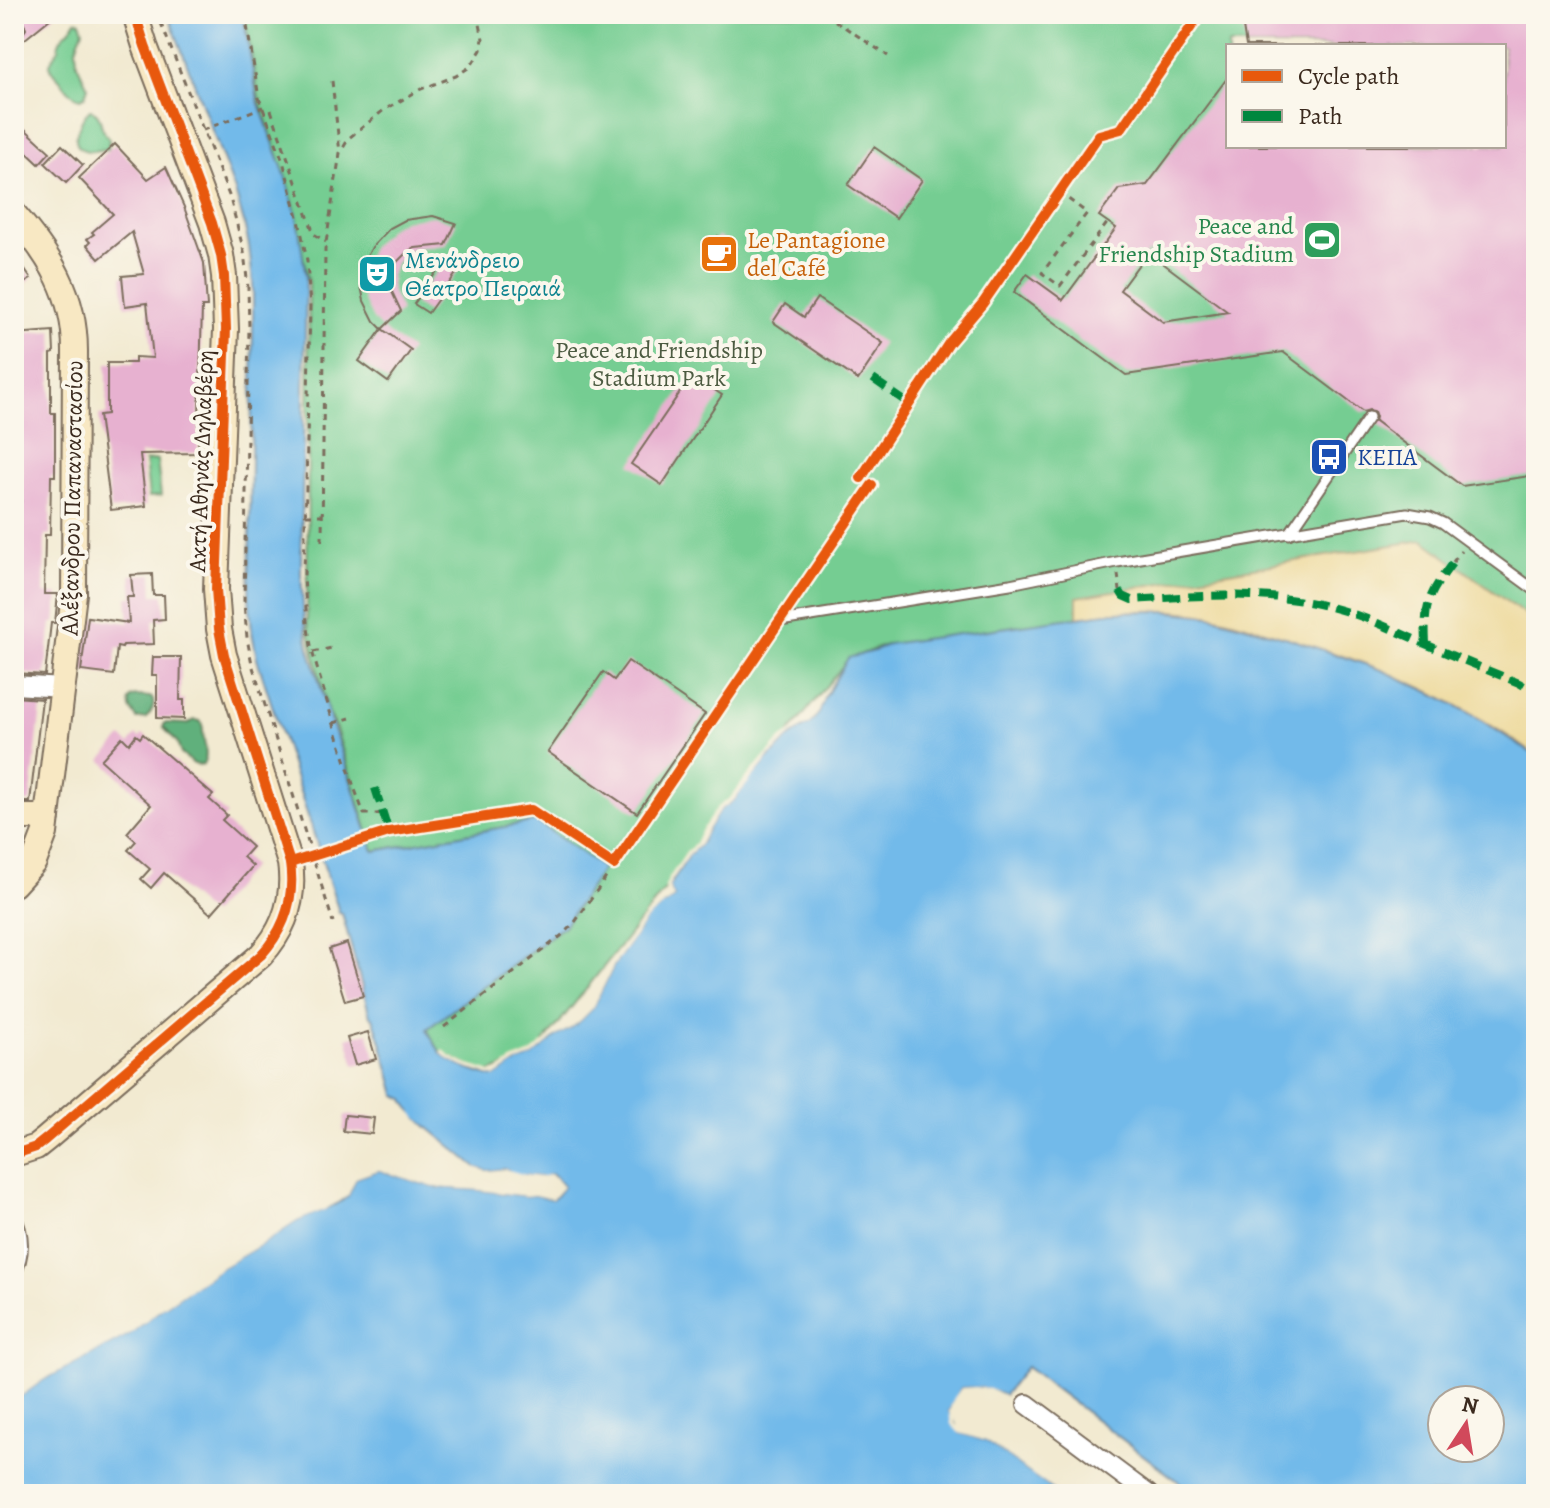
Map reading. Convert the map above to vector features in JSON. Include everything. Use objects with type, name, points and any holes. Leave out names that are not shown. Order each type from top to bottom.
[{"type":"street","name":"Ακτή Αθηνάς Δηλαβέρη","points":[[15,1155],[36,1147],[46,1139],[261,955],[274,938],[286,913],[292,886],[290,863],[232,681],[219,629],[216,589],[226,329],[221,255],[135,14]]},
{"type":"street","name":"Αλέξανδρου Παπαναστασίου","points":[[14,214],[40,245],[58,274],[69,306],[75,340],[75,575],[63,688],[45,833],[39,851],[14,884]]},
{"type":"street","points":[[14,685],[63,688]]},
{"type":"street","points":[[14,817],[47,817]]},
{"type":"street","points":[[1027,1404],[1148,1494]]},
{"type":"lane","points":[[1289,534],[1369,417]]},
{"type":"lane","points":[[614,865],[780,621],[1010,584],[1131,559],[1407,513],[1443,523],[1536,591]]},
{"type":"lane","points":[[14,1213],[24,1242],[14,1278]]},
{"type":"path","points":[[245,14],[259,98],[283,161],[307,261],[310,307],[305,601],[313,652],[364,814],[383,812]]},
{"type":"path","points":[[340,153],[349,138],[384,110],[471,66],[481,50],[483,39],[478,14]]},
{"type":"path","points":[[825,14],[888,56]]},
{"type":"path","points":[[160,21],[206,128],[230,198],[244,252],[248,288],[244,579],[247,638],[252,664],[333,922]]},
{"type":"path","points":[[322,541],[326,242],[340,153],[332,81]]},
{"type":"path","points":[[206,128],[263,107]]},
{"type":"path","points":[[271,110],[314,234],[326,242]]},
{"type":"path","points":[[1059,192],[1087,213],[1042,273],[1060,286],[1108,222]]},
{"type":"path","points":[[306,515],[323,515]]},
{"type":"path","points":[[1453,562],[1456,557]]},
{"type":"path","points":[[1119,582],[1120,591]]},
{"type":"path","points":[[313,652],[332,648]]},
{"type":"path","points":[[334,723],[350,718]]},
{"type":"path","points":[[389,832],[531,810],[614,865],[575,922],[561,936],[444,1027]]},
{"type":"path","points":[[315,855],[368,837]]},
{"type":"green space","name":"Peace and Friendship Stadium Park","points":[[244,14],[1536,14],[1536,764],[888,644],[848,659],[532,1057],[484,1074],[440,1052],[427,1029],[564,926],[536,821],[374,851],[328,712],[307,623],[309,282],[279,158],[259,98]]},
{"type":"green space","points":[[76,20],[80,21],[83,30],[76,48],[77,64],[88,87],[85,96],[80,98],[69,91],[50,65],[61,39]]},
{"type":"green space","points":[[90,110],[98,116],[109,139],[108,149],[89,151],[78,145],[79,126]]},
{"type":"green space","points":[[157,460],[161,496],[149,497],[145,461]]},
{"type":"green space","points":[[137,696],[153,699],[152,709],[146,718],[137,719],[130,708],[129,700]]},
{"type":"green space","points":[[195,720],[203,724],[206,756],[202,765],[194,764],[181,754],[177,742],[163,727],[165,723],[187,724]]},
{"type":"sand","points":[[1423,540],[1536,623],[1536,756],[1481,719],[1401,679],[1244,624],[1206,615],[1164,611],[1077,617],[1077,597]]},
{"type":"water","points":[[168,14],[243,14],[258,101],[297,216],[306,277],[301,572],[304,619],[328,712],[374,851],[536,821],[603,868],[564,926],[427,1029],[441,1053],[466,1068],[495,1077],[514,1064],[532,1057],[593,1008],[614,965],[648,917],[674,897],[669,887],[720,810],[734,800],[786,740],[819,713],[848,658],[888,644],[1113,612],[1163,611],[1210,616],[1382,670],[1473,715],[1536,756],[1536,1494],[1195,1494],[1026,1367],[1004,1395],[983,1388],[961,1388],[949,1411],[960,1433],[986,1441],[1059,1494],[14,1494],[14,1401],[43,1380],[131,1333],[221,1268],[297,1221],[339,1203],[348,1196],[356,1178],[379,1170],[433,1187],[552,1199],[563,1187],[551,1174],[538,1177],[515,1174],[505,1169],[487,1171],[477,1168],[413,1115],[404,1099],[396,1095],[370,1016],[342,913],[339,912],[257,659],[252,632],[249,597],[253,283],[244,223],[235,191]]},
{"type":"pier","points":[[822,695],[824,699],[819,712],[809,724],[796,731],[772,754],[734,800],[720,810],[700,844],[672,880],[669,887],[674,897],[648,918],[614,965],[593,1008],[581,1020],[532,1057],[514,1064],[495,1077],[464,1067],[440,1052],[444,1050],[466,1064],[494,1073],[530,1054],[590,1006],[610,963],[645,915],[669,896],[665,887],[669,878],[717,808],[731,797],[783,737],[806,721],[816,710]]},
{"type":"pier","points":[[406,1106],[427,1128],[475,1167],[487,1171],[505,1169],[540,1177],[551,1174],[563,1187],[552,1199],[433,1187],[379,1170],[356,1178],[348,1196],[297,1221],[221,1268],[131,1333],[43,1380],[14,1401],[14,1396],[41,1377],[129,1329],[219,1264],[295,1218],[337,1200],[345,1193],[351,1178],[359,1172],[380,1166],[434,1183],[551,1194],[558,1188],[551,1178],[540,1181],[515,1178],[504,1173],[487,1175],[470,1169],[410,1118],[402,1107]]},
{"type":"pier","points":[[975,1387],[1004,1395],[1003,1399],[975,1391],[963,1392],[953,1411],[955,1423],[962,1430],[988,1438],[1063,1494],[986,1441],[959,1433],[951,1424],[949,1411],[954,1398],[961,1388]]},
{"type":"building","points":[[14,14],[56,14],[14,48],[14,34],[22,35],[26,29]]},
{"type":"building","name":"Peace and Friendship Stadium","points":[[1241,14],[1536,14],[1536,475],[1462,486],[1375,421],[1374,411],[1363,412],[1283,352],[1126,375],[1014,292],[1027,274],[1063,300],[1116,228],[1099,216],[1119,189],[1147,185],[1226,80],[1226,148],[1506,148],[1506,44],[1246,44]],"holes":[[[1148,252],[1228,312],[1163,322],[1120,290]]]},
{"type":"building","points":[[14,119],[50,152],[39,164],[22,148],[14,156]]},
{"type":"building","points":[[115,144],[148,179],[166,167],[204,263],[207,307],[202,307],[198,453],[140,454],[146,506],[111,510],[99,415],[107,414],[107,363],[135,363],[135,357],[153,358],[147,303],[125,306],[122,276],[144,274],[132,232],[99,259],[87,245],[90,242],[87,239],[94,234],[92,232],[113,214],[79,178]]},
{"type":"building","points":[[62,145],[83,165],[66,183],[45,163]]},
{"type":"building","points":[[874,147],[922,180],[896,218],[848,185]]},
{"type":"building","name":"Μενάνδρειο Θέατρο Πειραιά","points":[[433,216],[456,223],[446,245],[415,248],[396,263],[391,284],[401,311],[382,329],[374,321],[364,301],[361,286],[366,258],[390,228],[405,220]]},
{"type":"building","points":[[718,236],[736,248],[723,267],[706,255]]},
{"type":"building","points":[[14,254],[31,279],[14,290]]},
{"type":"building","points":[[446,258],[460,268],[428,313],[414,304]]},
{"type":"building","points":[[817,298],[883,343],[858,380],[773,322],[785,304],[804,317]]},
{"type":"building","points":[[382,329],[411,350],[388,382],[359,361]]},
{"type":"building","points":[[53,331],[51,413],[55,413],[55,476],[51,476],[50,535],[45,535],[44,594],[58,594],[55,623],[51,623],[45,675],[14,673],[14,504],[21,504],[22,487],[21,463],[14,463],[14,334]]},
{"type":"building","points":[[692,375],[722,395],[662,485],[631,464]]},
{"type":"building","points":[[152,574],[153,595],[164,595],[165,619],[153,620],[154,644],[117,647],[114,675],[81,671],[88,617],[129,623],[127,597],[133,597],[131,575]]},
{"type":"building","points":[[153,657],[181,657],[180,700],[184,700],[184,719],[157,718],[157,675],[152,675]]},
{"type":"building","points":[[628,661],[705,714],[637,813],[548,752],[603,672],[614,680]]},
{"type":"building","points":[[14,697],[42,699],[30,802],[14,802]]},
{"type":"building","points":[[143,734],[213,795],[209,799],[227,815],[222,820],[252,847],[243,857],[253,866],[211,914],[164,873],[151,888],[141,879],[150,869],[128,850],[136,841],[127,833],[151,805],[101,760],[122,737],[129,744],[136,735],[140,738]]},
{"type":"building","points":[[347,943],[363,996],[345,1001],[329,949]]},
{"type":"building","points":[[368,1032],[376,1059],[355,1065],[347,1038]]},
{"type":"building","points":[[345,1115],[374,1118],[372,1134],[343,1131]]},
{"type":"marked path","points":[[873,379],[909,404]]},
{"type":"marked path","points":[[1426,644],[1429,600],[1453,562]]},
{"type":"marked path","points":[[1120,591],[1132,600],[1254,596],[1326,606],[1375,622],[1536,693]]},
{"type":"marked path","points":[[375,788],[389,832],[383,834]]},
{"type":"cycle path","points":[[18,1153],[36,1147],[46,1139],[261,955],[282,924],[291,888],[290,863],[224,655],[219,629],[216,589],[226,329],[221,255],[135,14]]},
{"type":"cycle path","points":[[861,478],[949,343],[983,303],[1099,135],[1121,129],[1200,14]]},
{"type":"cycle path","points":[[290,863],[389,832],[531,810],[614,865],[872,485]]},
{"type":"place","name":"Peace and Friendship Stadium","points":[[1322,240]]},
{"type":"place","name":"Le Pantagione del Café","points":[[719,254]]},
{"type":"place","name":"Μενάνδρειο Θέατρο Πειραιά","points":[[377,274]]},
{"type":"place","name":"ΚΕΠΑ","points":[[1329,457]]}]
